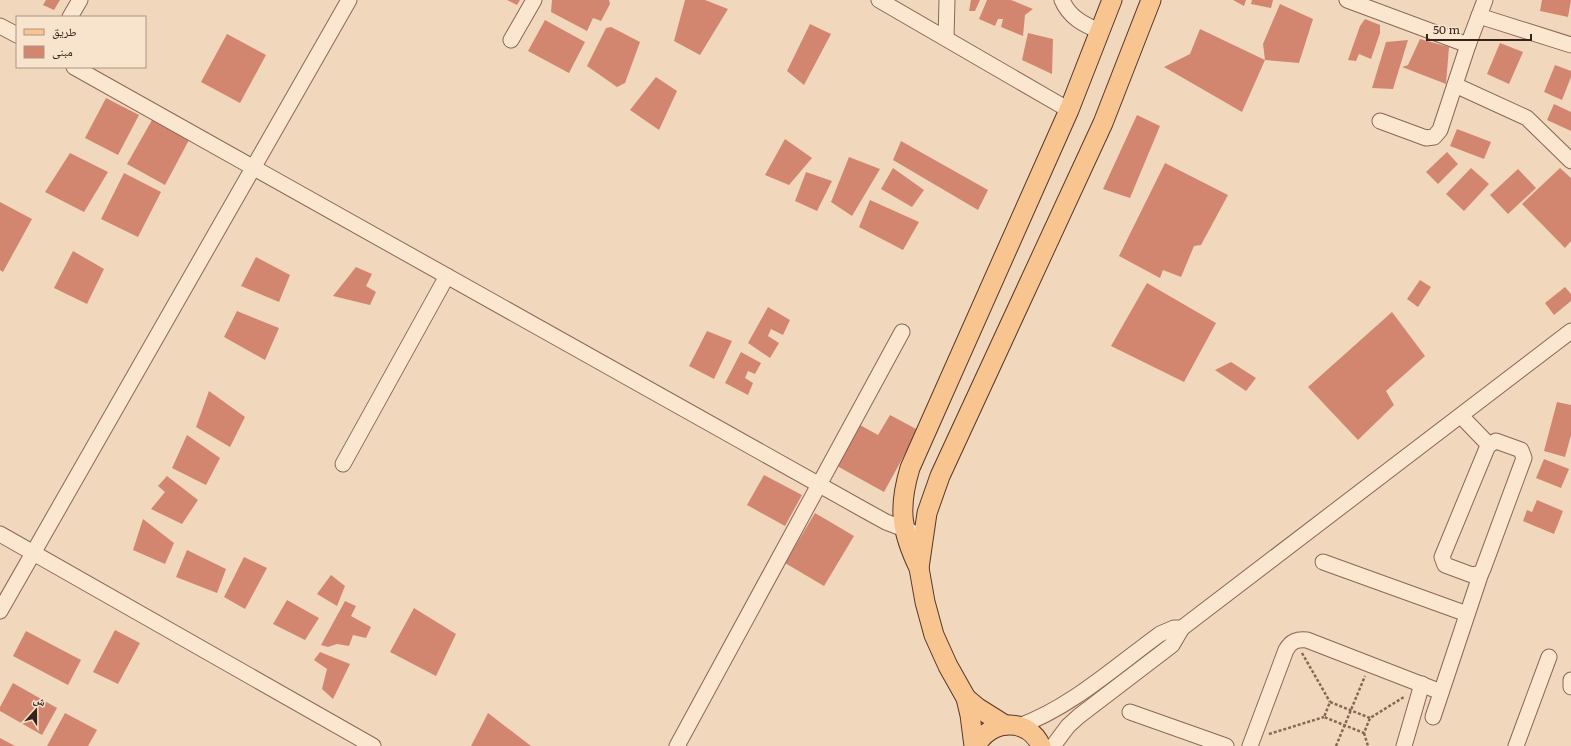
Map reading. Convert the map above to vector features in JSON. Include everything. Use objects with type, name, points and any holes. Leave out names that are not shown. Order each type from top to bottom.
[{"type":"main road","points":[[975,746],[966,698],[948,666],[934,635],[925,602],[919,568],[909,548],[904,529],[903,496],[910,468],[1069,110],[1112,0]]},
{"type":"main road","points":[[919,568],[927,513],[940,476],[1103,123],[1151,0]]},
{"type":"main road","points":[[966,698],[978,708],[1012,725],[1028,730],[1035,736],[1041,746]]},
{"type":"main road","points":[[975,746],[986,732],[995,727],[1012,725]]},
{"type":"street","points":[[71,16],[80,0]]},
{"type":"street","points":[[0,611],[349,0]]},
{"type":"street","points":[[511,40],[534,0]]},
{"type":"street","points":[[879,0],[1069,110]]},
{"type":"street","points":[[946,38],[947,0]]},
{"type":"street","points":[[1062,0],[1073,17],[1086,26],[1100,31]]},
{"type":"street","points":[[1347,0],[1468,45]]},
{"type":"street","points":[[1380,121],[1426,138],[1434,137],[1440,130],[1468,45],[1485,0]]},
{"type":"street","points":[[1479,16],[1571,45]]},
{"type":"street","points":[[0,26],[16,34]]},
{"type":"street","points":[[76,68],[886,522],[923,535]]},
{"type":"street","points":[[1455,85],[1527,118],[1571,162]]},
{"type":"street","points":[[343,464],[447,276]]},
{"type":"street","points":[[1053,746],[1068,726],[1079,716],[1172,645],[1182,628],[1571,331]]},
{"type":"street","points":[[677,746],[902,332]]},
{"type":"street","points":[[1460,416],[1489,445]]},
{"type":"street","points":[[1433,717],[1481,573],[1524,458],[1521,450],[1496,441],[1489,445],[1442,557],[1445,565],[1449,567],[1472,575],[1481,573]]},
{"type":"street","points":[[0,534],[373,746]]},
{"type":"street","points":[[1324,562],[1467,614]]},
{"type":"street","points":[[1012,725],[1035,720],[1057,710],[1160,634],[1174,628],[1182,628]]},
{"type":"street","points":[[1252,742],[1286,650],[1294,641],[1300,639],[1307,640],[1441,692]]},
{"type":"street","points":[[1516,746],[1549,657]]},
{"type":"street","points":[[1571,680],[1571,687]]},
{"type":"street","points":[[1404,746],[1422,684]]},
{"type":"street","points":[[1130,712],[1204,742],[1226,746]]},
{"type":"path","points":[[1294,641],[1330,702],[1370,718]]},
{"type":"path","points":[[1336,746],[1370,664]]},
{"type":"path","points":[[1368,746],[1364,733],[1370,718],[1422,684]]},
{"type":"path","points":[[1324,716],[1330,702]]},
{"type":"path","points":[[1252,742],[1324,716],[1364,733]]},
{"type":"building","points":[[46,0],[60,0],[54,10],[43,5]]},
{"type":"building","points":[[507,0],[520,0],[517,5]]},
{"type":"building","points":[[552,0],[609,0],[610,4],[601,21],[593,18],[587,31],[551,12]]},
{"type":"building","points":[[685,0],[705,0],[728,9],[700,55],[674,41]]},
{"type":"building","points":[[971,0],[980,0],[975,11],[969,11]]},
{"type":"building","points":[[987,0],[1011,0],[1033,9],[1025,15],[1023,36],[1001,27],[1003,19],[998,19],[995,26],[979,19]]},
{"type":"building","points":[[1233,0],[1246,0],[1244,6]]},
{"type":"building","points":[[1252,0],[1273,0],[1271,8],[1251,4]]},
{"type":"building","points":[[1542,0],[1571,0],[1568,17],[1540,11]]},
{"type":"building","points":[[1280,4],[1313,19],[1299,63],[1265,60],[1263,44]]},
{"type":"building","points":[[1365,19],[1380,25],[1380,33],[1371,59],[1359,54],[1356,61],[1348,60],[1360,26]]},
{"type":"building","points":[[545,20],[585,42],[569,73],[528,51]]},
{"type":"building","points":[[810,24],[831,34],[804,85],[787,71]]},
{"type":"building","points":[[611,27],[640,42],[625,83],[617,87],[587,66],[606,28]]},
{"type":"building","points":[[1200,29],[1265,60],[1242,112],[1164,67],[1190,54]]},
{"type":"building","points":[[1028,33],[1053,39],[1052,74],[1022,60]]},
{"type":"building","points":[[227,34],[266,55],[240,103],[201,82]]},
{"type":"building","points":[[1420,39],[1449,47],[1446,84],[1402,67],[1408,65]]},
{"type":"building","points":[[1408,40],[1393,89],[1372,88],[1386,42]]},
{"type":"building","points":[[1500,43],[1523,52],[1509,84],[1487,74]]},
{"type":"building","points":[[1555,65],[1571,71],[1571,77],[1562,100],[1544,92]]},
{"type":"building","points":[[656,77],[677,91],[659,130],[630,110]]},
{"type":"building","points":[[106,98],[139,115],[118,155],[85,138]]},
{"type":"building","points":[[1554,104],[1571,112],[1571,131],[1547,120]]},
{"type":"building","points":[[1137,115],[1160,126],[1130,198],[1103,189]]},
{"type":"building","points":[[152,120],[189,140],[165,185],[127,164]]},
{"type":"building","points":[[1457,129],[1491,142],[1484,159],[1450,146]]},
{"type":"building","points":[[785,139],[812,158],[789,185],[765,175]]},
{"type":"building","points":[[901,141],[988,190],[978,210],[893,160]]},
{"type":"building","points":[[1447,152],[1458,164],[1438,184],[1426,172]]},
{"type":"building","points":[[70,153],[108,172],[84,212],[45,192]]},
{"type":"building","points":[[849,157],[880,169],[852,216],[831,202]]},
{"type":"building","points":[[1165,163],[1228,195],[1201,245],[1194,246],[1181,277],[1163,270],[1160,278],[1119,256]]},
{"type":"building","points":[[893,168],[924,190],[912,207],[881,189]]},
{"type":"building","points":[[1471,168],[1489,184],[1464,211],[1446,194]]},
{"type":"building","points":[[1560,168],[1571,178],[1571,241],[1565,248],[1522,204]]},
{"type":"building","points":[[1518,169],[1536,188],[1508,214],[1490,195]]},
{"type":"building","points":[[806,172],[832,181],[817,211],[795,201]]},
{"type":"building","points":[[124,173],[161,192],[138,237],[101,219]]},
{"type":"building","points":[[870,200],[919,222],[903,250],[859,227]]},
{"type":"building","points":[[0,202],[32,219],[3,272],[0,270]]},
{"type":"building","points":[[73,251],[104,269],[87,304],[54,288]]},
{"type":"building","points":[[256,257],[290,275],[279,302],[241,286]]},
{"type":"building","points":[[356,267],[372,274],[366,286],[376,292],[370,305],[333,296]]},
{"type":"building","points":[[1420,280],[1431,287],[1418,307],[1407,299]]},
{"type":"building","points":[[1147,283],[1216,323],[1184,382],[1111,346]]},
{"type":"building","points":[[1565,287],[1571,294],[1571,301],[1554,315],[1545,303]]},
{"type":"building","points":[[768,307],[790,320],[783,335],[771,329],[768,336],[779,343],[770,358],[748,343]]},
{"type":"building","points":[[237,311],[279,328],[265,360],[224,337]]},
{"type":"building","points":[[1392,312],[1425,356],[1386,391],[1394,405],[1358,440],[1308,387]]},
{"type":"building","points":[[707,331],[732,341],[714,379],[689,366]]},
{"type":"building","points":[[741,352],[761,363],[755,374],[748,371],[745,378],[753,383],[748,395],[725,383]]},
{"type":"building","points":[[1231,362],[1256,378],[1246,391],[1215,370]]},
{"type":"building","points":[[209,391],[245,417],[230,447],[196,427]]},
{"type":"building","points":[[1557,402],[1571,405],[1571,435],[1565,457],[1544,451]]},
{"type":"building","points":[[890,415],[918,430],[884,492],[837,466],[860,425],[878,435]]},
{"type":"building","points":[[187,435],[220,458],[206,485],[172,468]]},
{"type":"building","points":[[1544,459],[1569,469],[1561,488],[1536,478]]},
{"type":"building","points":[[764,475],[802,495],[785,526],[747,505]]},
{"type":"building","points":[[167,476],[198,500],[182,524],[151,509],[165,492],[158,486]]},
{"type":"building","points":[[1537,500],[1563,511],[1554,534],[1523,521],[1527,510],[1532,512]]},
{"type":"building","points":[[815,513],[854,536],[824,586],[785,563]]},
{"type":"building","points":[[143,519],[174,543],[165,564],[133,550]]},
{"type":"building","points":[[187,550],[226,569],[217,593],[176,577]]},
{"type":"building","points":[[244,557],[267,568],[245,609],[224,597]]},
{"type":"building","points":[[331,575],[345,586],[337,606],[317,594]]},
{"type":"building","points":[[287,600],[319,618],[305,640],[273,624]]},
{"type":"building","points":[[345,601],[356,606],[351,616],[371,627],[366,638],[353,635],[349,646],[337,644],[328,647],[321,645]]},
{"type":"building","points":[[414,608],[456,634],[436,676],[390,652]]},
{"type":"building","points":[[115,630],[140,643],[118,684],[93,672]]},
{"type":"building","points":[[26,631],[81,660],[68,685],[13,656]]},
{"type":"building","points":[[320,652],[350,664],[333,699],[322,689],[327,669],[314,660]]},
{"type":"building","points":[[13,683],[57,708],[42,735],[0,711],[0,707]]},
{"type":"building","points":[[65,713],[97,730],[88,746],[47,746]]},
{"type":"building","points":[[488,713],[531,746],[471,746]]},
{"type":"building","points":[[0,738],[15,746],[0,746]]}]
